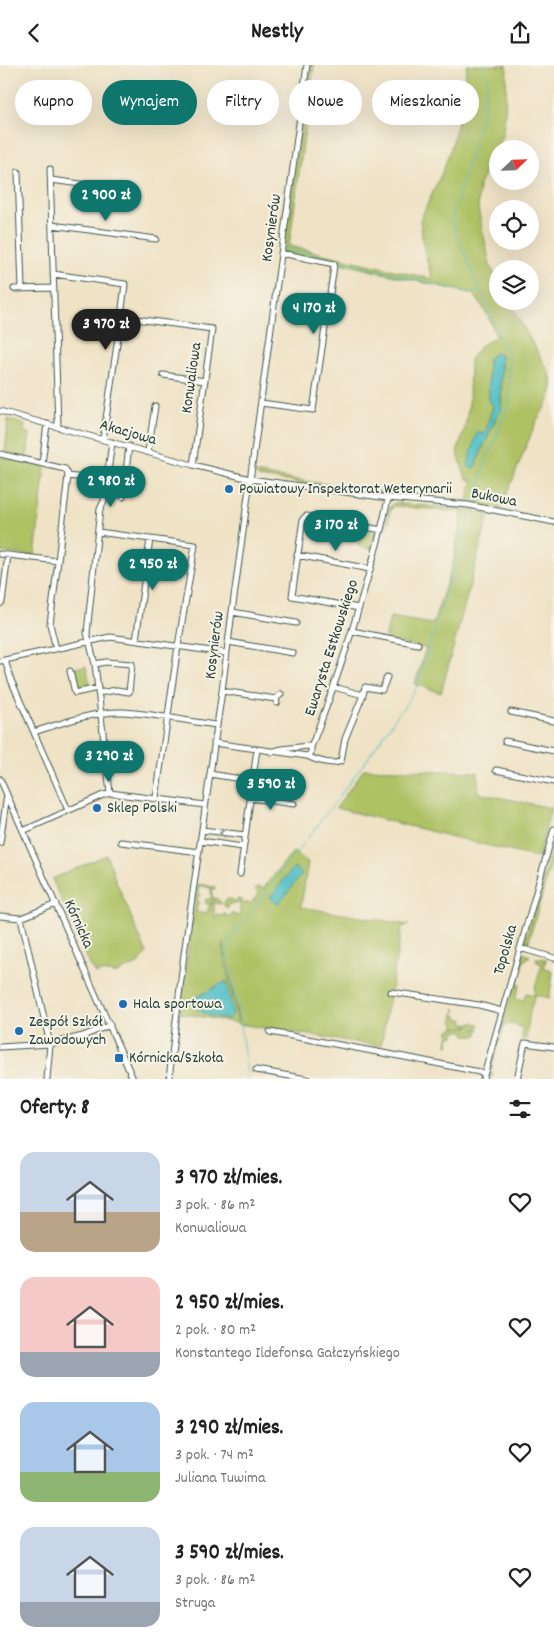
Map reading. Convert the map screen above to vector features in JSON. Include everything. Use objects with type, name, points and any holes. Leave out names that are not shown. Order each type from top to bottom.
[{"type":"street","name":"Kosynierów","points":[[169,1079],[307,65]]},
{"type":"street","points":[[50,169],[58,426]]},
{"type":"street","points":[[18,172],[22,289]]},
{"type":"street","points":[[51,180],[125,190]]},
{"type":"street","points":[[52,225],[156,239]]},
{"type":"street","points":[[260,403],[313,410],[329,301],[334,264],[281,253]]},
{"type":"street","points":[[53,274],[125,284],[103,439]]},
{"type":"street","points":[[14,289],[54,288]]},
{"type":"street","name":"Konwaliowa","points":[[121,317],[212,329],[193,465]]},
{"type":"street","points":[[163,375],[205,381]]},
{"type":"street","points":[[148,452],[155,406]]},
{"type":"street","name":"Akacjowa","points":[[0,411],[250,479]]},
{"type":"street","points":[[42,464],[47,424]]},
{"type":"street","points":[[110,793],[100,715],[96,664],[87,633],[100,509],[104,501],[112,441]]},
{"type":"street","points":[[123,497],[129,446]]},
{"type":"street","points":[[0,454],[65,469],[67,472],[50,624],[56,649]]},
{"type":"street","points":[[68,476],[106,481]]},
{"type":"street","name":"Bukowa","points":[[250,479],[388,498],[476,506],[554,522]]},
{"type":"street","name":"Ewarysta Estkowskiego","points":[[307,756],[312,753],[311,747],[334,687],[352,631],[382,530],[388,498]]},
{"type":"street","points":[[359,608],[292,596],[303,519],[306,516],[382,530]]},
{"type":"street","points":[[98,532],[195,545],[156,798]]},
{"type":"street","points":[[136,640],[150,539]]},
{"type":"street","points":[[0,554],[58,561]]},
{"type":"street","points":[[0,604],[2,602],[8,555]]},
{"type":"street","points":[[298,555],[370,569]]},
{"type":"street","points":[[232,612],[296,623]]},
{"type":"street","points":[[352,631],[418,644]]},
{"type":"street","points":[[68,810],[3,661],[110,637],[226,653]]},
{"type":"street","points":[[228,641],[293,653]]},
{"type":"street","points":[[70,671],[75,693],[117,690],[128,692],[132,664],[106,662],[96,664]]},
{"type":"street","points":[[214,743],[307,756],[313,759],[337,763],[341,761],[344,739],[365,687],[382,690],[387,677]]},
{"type":"street","points":[[334,687],[363,695]]},
{"type":"street","points":[[222,691],[276,701],[281,694]]},
{"type":"street","points":[[511,711],[554,721]]},
{"type":"street","points":[[34,733],[68,721],[123,712],[216,725]]},
{"type":"street","points":[[505,741],[554,751]]},
{"type":"street","points":[[271,752],[300,746],[311,747]]},
{"type":"street","points":[[240,874],[257,749]]},
{"type":"street","points":[[496,770],[554,782]]},
{"type":"street","points":[[210,774],[252,781]]},
{"type":"street","name":"Kórnicka","points":[[0,779],[133,1079]]},
{"type":"street","points":[[23,831],[110,793],[205,805]]},
{"type":"street","points":[[0,843],[7,795]]},
{"type":"street","points":[[250,799],[294,804]]},
{"type":"street","points":[[5,811],[12,807]]},
{"type":"street","name":"Topolska","points":[[484,1076],[554,829]]},
{"type":"street","points":[[202,830],[245,835]]},
{"type":"street","points":[[200,841],[243,847]]},
{"type":"street","points":[[121,842],[199,852]]},
{"type":"street","points":[[0,916],[21,918],[56,904]]},
{"type":"street","points":[[21,918],[50,1044],[47,1079]]},
{"type":"street","points":[[520,948],[554,958]]},
{"type":"street","points":[[391,992],[486,1006],[502,1011]]},
{"type":"street","points":[[0,1047],[50,1044],[110,1025]]},
{"type":"street","points":[[270,1032],[415,1059],[484,1076]]},
{"type":"street","points":[[517,1079],[525,1043],[554,1047]]},
{"type":"street","points":[[256,1070],[307,1079]]},
{"type":"green space","points":[[309,65],[314,65],[312,80],[307,80]]},
{"type":"green space","points":[[467,65],[507,65],[505,118],[502,136],[500,140],[489,140],[489,164],[479,185],[478,208],[489,260],[489,310],[514,310],[550,374],[553,389],[547,404],[536,422],[501,509],[467,502],[381,495],[258,477],[255,474],[417,497],[468,501],[472,481],[466,478],[457,452],[465,428],[469,402],[470,360],[481,345],[496,337],[487,314],[473,294],[283,251],[301,125],[306,125],[289,246],[432,279],[423,245],[420,220],[444,168],[457,125],[479,125],[479,80],[465,80]],"holes":[[[495,353],[501,355],[501,411],[496,418],[474,468],[470,468],[477,433],[485,434],[493,406],[489,400],[488,359]]]},
{"type":"green space","points":[[8,419],[25,425],[24,431],[30,433],[27,458],[5,453]]},
{"type":"green space","points":[[0,457],[45,467],[35,556],[0,552]]},
{"type":"green space","points":[[394,503],[462,509],[489,514],[441,693],[415,684],[426,648],[385,640],[390,617],[433,624],[453,563],[462,512],[394,506],[390,511],[387,526],[390,507]]},
{"type":"green space","points":[[361,529],[378,534],[374,549],[358,546]]},
{"type":"green space","points":[[86,666],[91,688],[78,690],[74,674],[76,674],[75,668]]},
{"type":"green space","points":[[364,769],[478,772],[478,793],[551,808],[538,858],[336,808]]},
{"type":"green space","points":[[554,840],[554,853],[527,947],[524,944]]},
{"type":"green space","points":[[293,852],[308,862],[301,907],[409,925],[402,927],[381,1046],[239,1024],[224,944],[223,953],[238,1023],[180,1013],[192,916],[198,884],[204,885],[199,889],[200,896],[198,896],[197,901],[199,901],[196,912],[207,914],[208,908],[210,908],[210,905],[216,898],[221,904],[214,903],[214,916],[217,916],[217,914],[219,916],[226,914],[226,916],[231,916],[231,914],[235,914],[240,916],[240,903],[229,903],[228,908],[226,908],[224,902],[232,899],[232,902],[236,902],[237,899],[243,900],[242,903],[246,904],[247,902],[250,904],[259,893],[255,889],[259,887],[263,889]]},
{"type":"green space","points":[[106,855],[147,954],[138,964],[114,974],[109,972],[103,973],[102,971],[96,974],[94,969],[92,969],[52,879]]},
{"type":"green space","points":[[205,885],[215,887],[215,889],[212,889],[212,897],[215,898],[209,905],[205,903],[206,899],[211,899],[211,888],[205,887]]},
{"type":"green space","points":[[523,953],[530,956],[524,960],[517,984],[520,985],[515,999],[523,1001],[526,993],[534,995],[542,964],[537,962],[536,958],[546,959],[544,967],[553,973],[549,998],[535,995],[530,1011],[526,1040],[521,1039],[523,1028],[511,1024],[504,1025],[490,1073],[493,1074],[492,1077],[489,1072]]},
{"type":"green space","points":[[455,1008],[455,1016],[458,1019],[464,1019],[463,1023],[480,1024],[479,1030],[476,1028],[475,1031],[479,1031],[477,1036],[465,1035],[465,1031],[455,1031],[454,1036],[450,1035],[449,1045],[447,1045],[449,1030],[455,1027],[460,1028],[455,1026],[453,1020]]},
{"type":"water","points":[[495,353],[501,355],[501,411],[496,418],[474,468],[470,468],[468,465],[477,432],[485,434],[493,406],[489,400],[488,359]]},
{"type":"water","points":[[294,867],[302,874],[278,904],[270,897]]},
{"type":"water","points":[[226,981],[233,1014],[229,1019],[209,1015],[196,1007],[194,1003],[195,998]]},
{"type":"waterway","points":[[473,503],[488,457],[510,401],[509,358],[451,221],[482,114],[487,85],[487,65]]},
{"type":"waterway","points":[[286,248],[469,292],[474,293],[479,290]]},
{"type":"waterway","points":[[308,838],[365,762],[416,689],[472,507]]},
{"type":"waterway","points":[[248,1079],[241,1020],[227,952],[229,941],[305,842]]},
{"type":"place","name":"Powiatowy Inspektorat Weterynarii","points":[[229,489]]},
{"type":"place","name":"Sklep Polski","points":[[97,808]]},
{"type":"place","name":"Hala sportowa","points":[[123,1004]]},
{"type":"place","name":"Zespół Szkół Zawodowych","points":[[19,1031]]},
{"type":"place","name":"Kórnicka/Szkoła","points":[[119,1058]]}]
